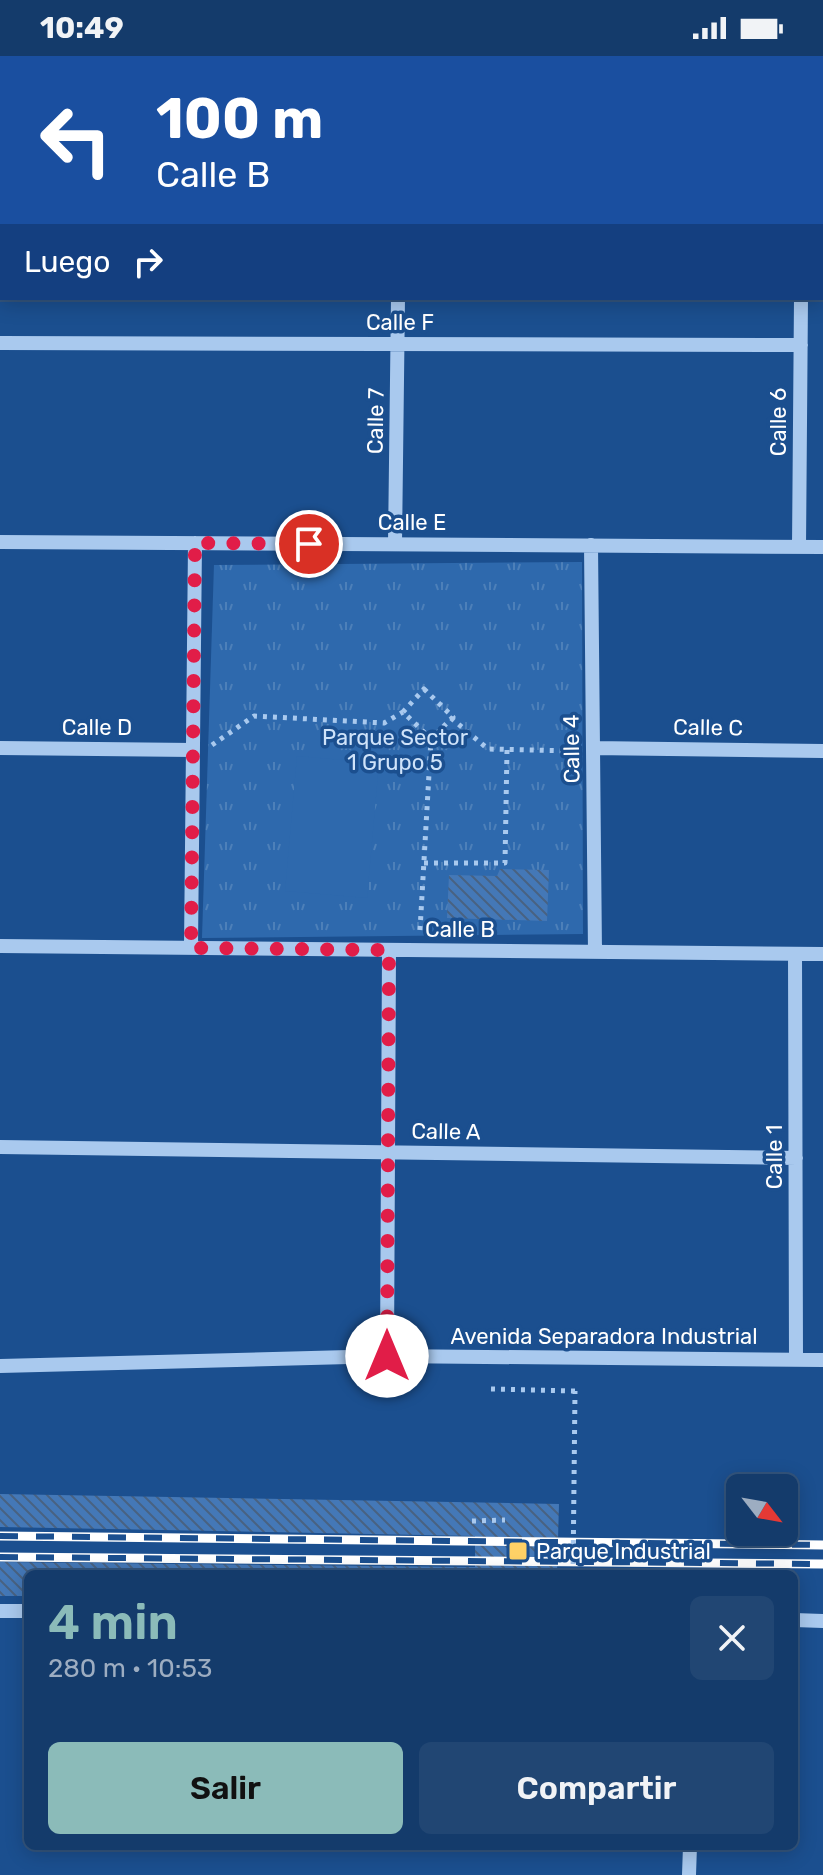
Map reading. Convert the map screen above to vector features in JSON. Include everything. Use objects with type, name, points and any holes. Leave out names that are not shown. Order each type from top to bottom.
[{"type":"street","name":"Calle 7","points":[[395,544],[398,300]]},
{"type":"street","name":"Calle 6","points":[[799,547],[801,300]]},
{"type":"street","name":"Calle F","points":[[0,343],[801,345]]},
{"type":"street","name":"Calle E","points":[[0,542],[823,547]]},
{"type":"street","points":[[191,948],[195,543]]},
{"type":"street","name":"Calle 4","points":[[591,545],[595,952]]},
{"type":"street","name":"Calle D","points":[[0,748],[193,748]]},
{"type":"street","name":"Calle C","points":[[594,749],[823,751]]},
{"type":"street","name":"Calle B","points":[[0,946],[823,954]]},
{"type":"street","points":[[387,1356],[389,950]]},
{"type":"street","name":"Calle 1","points":[[795,954],[796,1360]]},
{"type":"street","name":"Calle A","points":[[0,1147],[796,1158]]},
{"type":"street","name":"Avenida Separadora Industrial","points":[[0,1366],[387,1356],[823,1360]]},
{"type":"street","points":[[0,1611],[24,1611]]},
{"type":"street","points":[[798,1620],[823,1621]]},
{"type":"street","points":[[689,1875],[690,1850]]},
{"type":"path","points":[[193,748],[211,745],[254,716],[384,723],[403,712],[424,689],[451,718],[488,749],[594,749]]},
{"type":"path","points":[[403,712],[431,739]]},
{"type":"path","points":[[419,950],[431,739],[451,718]]},
{"type":"path","points":[[211,730],[211,745]]},
{"type":"path","points":[[424,863],[505,863],[507,750]]},
{"type":"path","points":[[491,1389],[575,1391],[573,1570]]},
{"type":"path","points":[[472,1521],[505,1520]]},
{"type":"green space","name":"Parque Sector 1 Grupo 5","points":[[582,562],[583,934],[202,938],[214,565]]},
{"type":"green space","points":[[297,756],[379,763],[367,898],[285,891]]},
{"type":"building","points":[[500,869],[549,870],[547,921],[447,918],[449,875],[497,876]]},
{"type":"building","points":[[0,1494],[559,1504],[557,1570],[24,1570],[24,1596],[0,1596],[0,1562],[475,1567],[475,1536],[0,1527]]},
{"type":"railway","points":[[0,1536],[823,1545]]},
{"type":"railway","points":[[0,1557],[823,1564]]},
{"type":"place","name":"Parque Industrial","points":[[518,1551]]},
{"type":"route","points":[[309,544],[195,543],[191,948],[389,950],[387,1356]]}]
